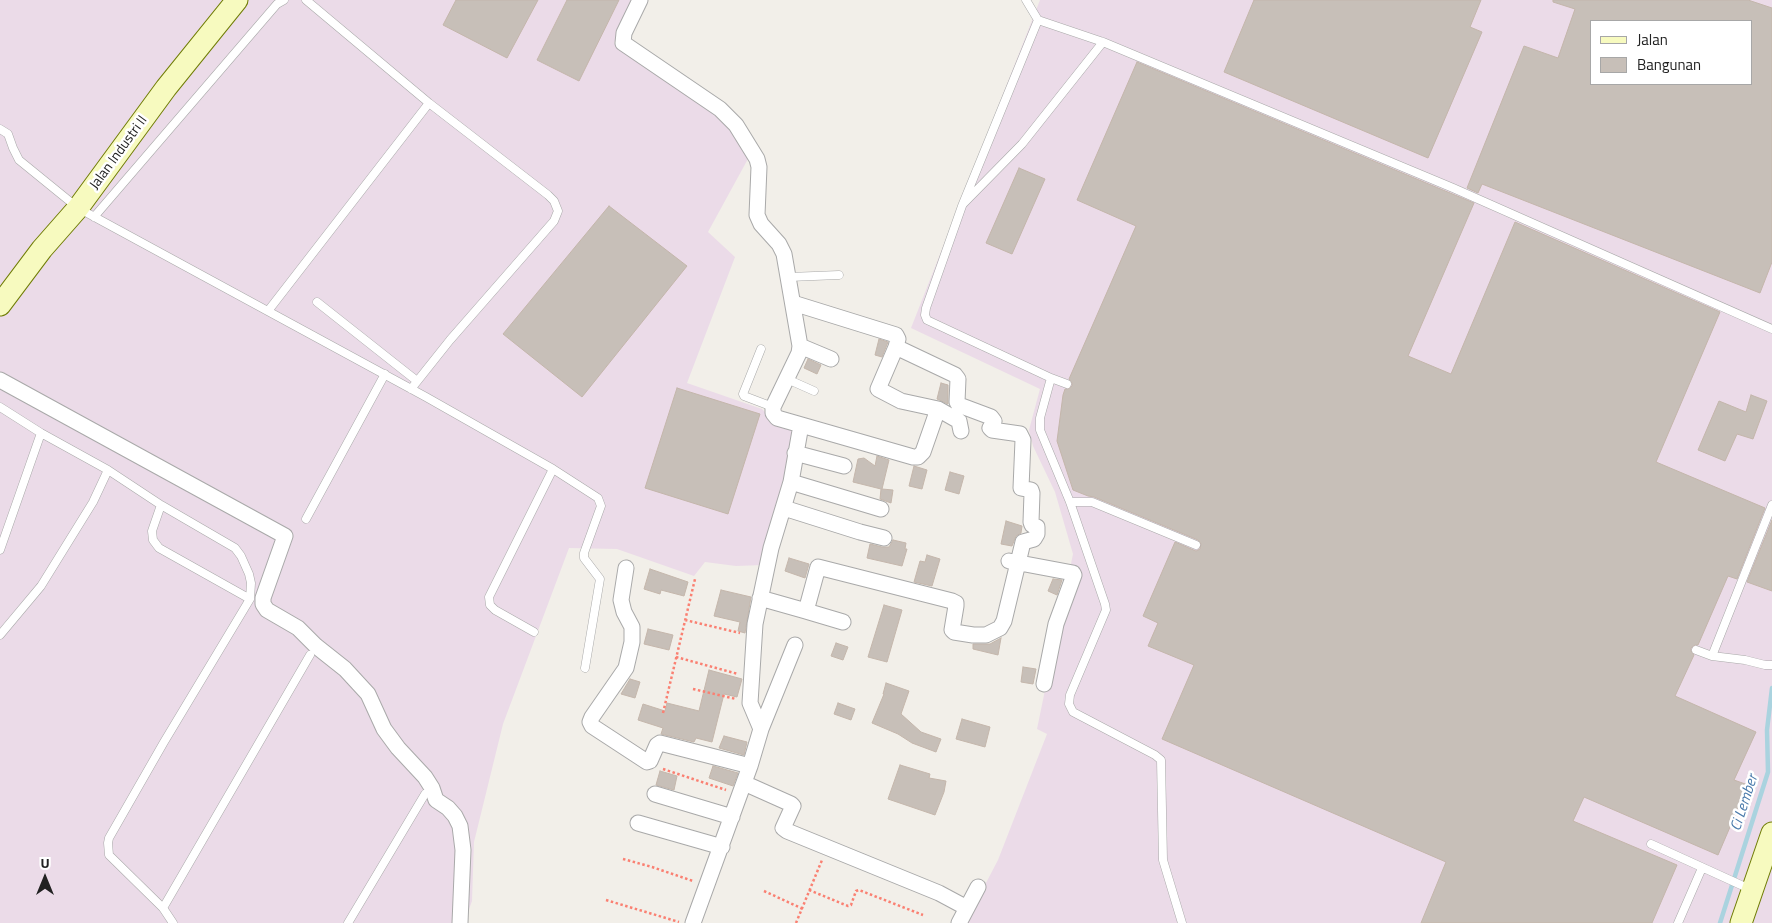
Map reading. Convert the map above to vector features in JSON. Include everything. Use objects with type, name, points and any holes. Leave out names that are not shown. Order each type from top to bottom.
[{"type":"main road","name":"Jalan Industri II","points":[[0,305],[42,249],[86,212],[166,88],[237,0]]},
{"type":"main road","points":[[1745,922],[1746,887],[1772,833]]},
{"type":"street","points":[[640,0],[624,34],[623,43],[720,109],[736,125],[757,160],[759,167],[757,215],[765,230],[779,244],[784,254],[800,346],[799,354],[773,407],[773,413],[777,418],[918,457],[923,452],[938,410]]},
{"type":"street","points":[[793,303],[896,335],[898,340],[896,347],[878,390],[901,401],[938,410],[959,422],[961,431]]},
{"type":"street","points":[[800,346],[831,360]]},
{"type":"street","points":[[806,611],[818,567],[952,601],[956,603],[952,630],[954,632],[986,635],[1000,628],[1004,621],[1013,562],[1024,542],[1034,539],[1037,534],[1037,527],[1032,525],[1031,522],[1032,491],[1021,488],[1022,437],[1020,434],[992,430],[990,428],[994,421],[991,418],[962,408],[957,402],[958,380],[955,375],[896,347]]},
{"type":"street","points":[[0,380],[285,536],[263,598],[263,604],[267,610],[298,628],[316,646],[345,669],[368,694],[384,729],[398,748],[425,777],[432,788],[436,800],[448,808],[455,816],[460,826],[463,850],[460,923]]},
{"type":"street","points":[[761,730],[750,703],[754,636],[771,548],[791,482],[801,425]]},
{"type":"street","points":[[795,453],[844,466]]},
{"type":"street","points":[[791,482],[881,510]]},
{"type":"street","points":[[784,508],[884,538]]},
{"type":"street","points":[[1013,562],[1073,573],[1074,576],[1056,624],[1044,684]]},
{"type":"street","points":[[626,568],[621,600],[624,612],[632,627],[632,642],[626,668],[592,718],[590,722],[592,726],[648,762],[660,743],[750,766]]},
{"type":"street","points":[[760,598],[843,622]]},
{"type":"street","points":[[693,923],[722,847],[761,730],[795,645]]},
{"type":"street","points":[[742,789],[791,804],[793,806],[783,828],[787,831],[938,893],[967,908]]},
{"type":"street","points":[[656,794],[732,817]]},
{"type":"street","points":[[638,823],[722,847]]},
{"type":"street","points":[[959,923],[978,888]]},
{"type":"lane","points":[[86,212],[277,4],[284,0]]},
{"type":"lane","points":[[306,0],[429,103],[548,196],[554,202],[558,211],[554,221],[450,340],[411,389]]},
{"type":"lane","points":[[1026,0],[1038,20],[1103,42],[1453,188],[1772,329]]},
{"type":"lane","points":[[1038,20],[962,206],[925,315],[927,320],[1067,384]]},
{"type":"lane","points":[[962,206],[1022,144],[1103,42]]},
{"type":"lane","points":[[268,311],[429,103]]},
{"type":"lane","points":[[0,128],[8,134],[19,160],[86,212],[385,374],[552,469],[598,498],[602,506],[584,553],[584,558],[600,580],[585,668]]},
{"type":"lane","points":[[789,277],[839,276]]},
{"type":"lane","points":[[317,302],[417,381]]},
{"type":"lane","points":[[761,349],[743,394],[773,407]]},
{"type":"lane","points":[[306,520],[385,374]]},
{"type":"lane","points":[[1051,378],[1040,418],[1040,430],[1070,502],[1106,610],[1070,696],[1070,709],[1161,760],[1163,860],[1182,923]]},
{"type":"lane","points":[[787,379],[814,391]]},
{"type":"lane","points":[[0,406],[41,434],[108,470],[161,505],[235,548],[249,574],[251,583],[250,599],[109,838],[109,855],[163,908],[173,923]]},
{"type":"lane","points":[[0,550],[41,434]]},
{"type":"lane","points":[[534,632],[495,610],[490,605],[489,598],[552,469]]},
{"type":"lane","points":[[0,635],[41,586],[93,502],[108,470]]},
{"type":"lane","points":[[1070,502],[1092,502],[1196,545]]},
{"type":"lane","points":[[161,505],[152,531],[153,540],[158,548],[250,599]]},
{"type":"lane","points":[[1712,656],[1772,505]]},
{"type":"lane","points":[[1696,650],[1712,656],[1769,665]]},
{"type":"lane","points":[[163,908],[310,656]]},
{"type":"lane","points":[[348,923],[425,794]]},
{"type":"lane","points":[[1651,844],[1726,880],[1746,887]]},
{"type":"lane","points":[[1678,923],[1702,868]]},
{"type":"path","points":[[663,713],[695,579]]},
{"type":"path","points":[[685,620],[754,636]]},
{"type":"path","points":[[676,657],[751,678]]},
{"type":"path","points":[[693,689],[750,703]]},
{"type":"path","points":[[648,762],[671,772],[742,789]]},
{"type":"path","points":[[796,923],[827,848]]},
{"type":"path","points":[[623,860],[652,867],[706,886]]},
{"type":"path","points":[[809,890],[848,906],[851,905],[856,891],[859,890],[923,916]]},
{"type":"path","points":[[764,892],[803,909]]},
{"type":"path","points":[[606,900],[681,923]]},
{"type":"shaded area","points":[[0,0],[635,0],[614,43],[717,112],[733,128],[749,157],[708,232],[735,257],[687,383],[762,409],[775,422],[796,427],[788,479],[763,565],[736,566],[705,562],[694,576],[617,549],[569,548],[503,724],[474,842],[472,901],[464,923],[0,923]]},
{"type":"shaded area","points":[[1040,0],[1772,0],[1772,923],[965,923],[998,860],[1047,734],[1037,729],[1073,554],[1055,492],[1033,446],[1029,430],[1040,389],[911,328]]},
{"type":"building","points":[[456,0],[538,0],[507,58],[443,25]]},
{"type":"building","points":[[567,0],[619,0],[579,81],[537,60]]},
{"type":"building","points":[[1254,0],[1481,0],[1470,27],[1482,32],[1428,158],[1224,72]]},
{"type":"building","points":[[1553,0],[1748,0],[1772,8],[1772,262],[1760,293],[1482,184],[1478,193],[1467,188],[1524,46],[1558,58],[1575,9],[1553,2]]},
{"type":"building","points":[[1137,62],[1474,203],[1408,356],[1451,374],[1515,222],[1720,312],[1656,462],[1765,508],[1737,579],[1728,576],[1698,645],[1691,648],[1694,655],[1675,696],[1756,732],[1734,780],[1748,785],[1718,855],[1584,797],[1573,821],[1677,865],[1652,923],[1421,923],[1446,862],[1162,739],[1194,665],[1148,646],[1158,623],[1143,616],[1175,542],[1196,551],[1200,549],[1201,544],[1198,540],[1073,490],[1057,441],[1065,389],[1072,386],[1069,379],[1136,226],[1077,200]]},
{"type":"building","points":[[1019,168],[1045,179],[1012,254],[986,243]]},
{"type":"building","points":[[609,206],[687,266],[582,397],[503,334]]},
{"type":"building","points":[[879,339],[888,342],[882,357],[875,355]]},
{"type":"building","points":[[808,359],[821,365],[817,374],[804,368]]},
{"type":"building","points":[[941,383],[948,385],[948,404],[937,399]]},
{"type":"building","points":[[677,388],[760,414],[728,514],[645,488]]},
{"type":"building","points":[[1751,395],[1767,401],[1753,439],[1737,434],[1725,461],[1698,450],[1719,401],[1746,412]]},
{"type":"building","points":[[877,456],[889,460],[882,489],[893,490],[891,503],[880,499],[881,489],[853,482],[858,459],[864,458],[875,466]]},
{"type":"building","points":[[914,466],[927,470],[922,489],[909,486]]},
{"type":"building","points":[[950,472],[964,476],[959,494],[945,490]]},
{"type":"building","points":[[1772,520],[1772,591],[1747,582]]},
{"type":"building","points":[[1006,521],[1022,526],[1021,533],[1016,536],[1012,546],[1001,544]]},
{"type":"building","points":[[893,540],[906,543],[905,549],[907,549],[902,566],[867,558],[870,544],[889,547]]},
{"type":"building","points":[[927,555],[940,559],[932,586],[914,582],[920,561],[925,562]]},
{"type":"building","points":[[789,558],[809,564],[805,578],[785,571]]},
{"type":"building","points":[[650,569],[688,582],[684,596],[661,590],[660,594],[644,589]]},
{"type":"building","points":[[1053,579],[1062,580],[1057,595],[1048,591]]},
{"type":"building","points":[[721,590],[751,597],[745,633],[738,631],[740,622],[714,616]]},
{"type":"building","points":[[884,605],[902,610],[887,662],[868,657]]},
{"type":"building","points":[[648,629],[673,635],[669,650],[644,644]]},
{"type":"building","points":[[1001,638],[998,655],[973,649],[973,644],[990,644]]},
{"type":"building","points":[[836,643],[848,647],[843,660],[831,656]]},
{"type":"building","points":[[1023,667],[1036,669],[1033,684],[1021,682]]},
{"type":"building","points":[[709,670],[742,679],[737,697],[724,694],[712,742],[696,738],[694,742],[661,734],[663,728],[638,720],[643,704],[665,711],[667,703],[699,711]]},
{"type":"building","points":[[630,679],[640,682],[635,698],[621,694]]},
{"type":"building","points":[[886,683],[909,691],[901,714],[921,732],[941,739],[936,752],[912,743],[898,734],[872,723],[884,694]]},
{"type":"building","points":[[838,703],[855,709],[851,720],[834,714]]},
{"type":"building","points":[[962,719],[990,727],[985,747],[956,739]]},
{"type":"building","points":[[724,736],[747,742],[744,755],[719,748]]},
{"type":"building","points":[[900,765],[930,774],[929,778],[946,781],[935,815],[888,799]]},
{"type":"building","points":[[713,766],[738,773],[733,786],[709,778]]},
{"type":"building","points":[[660,771],[677,776],[674,790],[656,785]]},
{"type":"waterway","name":"Ci Lember","points":[[1720,923],[1768,772],[1767,730],[1772,688]]}]
